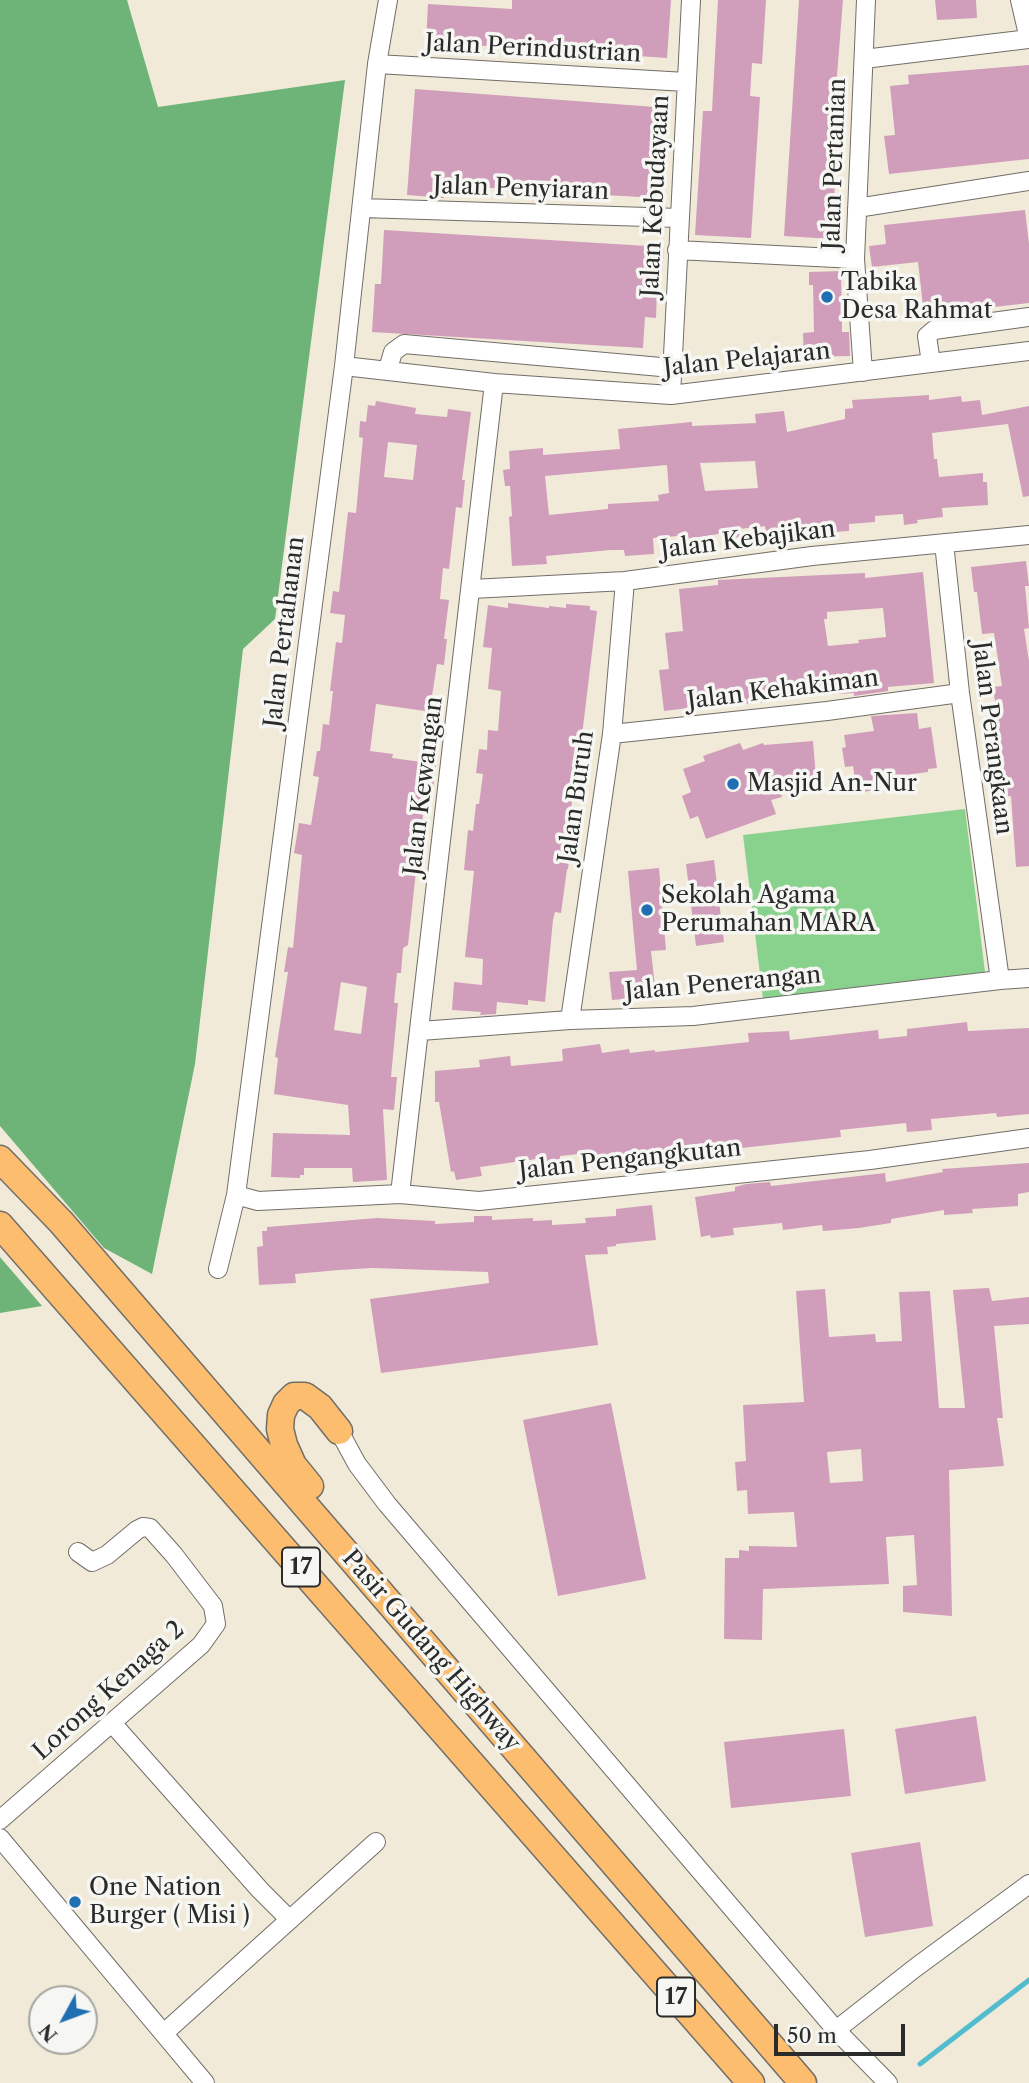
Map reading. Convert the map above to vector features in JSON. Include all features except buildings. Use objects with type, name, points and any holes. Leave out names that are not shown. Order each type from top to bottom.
[{"type":"highway","name":"Pasir Gudang Highway","points":[[0,1159],[61,1222],[803,2083]]},
{"type":"highway","name":"Pasir Gudang Highway","points":[[0,1225],[751,2083]]},
{"type":"highway","points":[[340,1431],[320,1407],[305,1396],[294,1396],[281,1415],[280,1429],[293,1465],[347,1531],[364,1573]]},
{"type":"street","name":"Jalan Pertahanan","points":[[218,1269],[236,1195],[344,366],[377,64],[388,0]]},
{"type":"street","name":"Jalan Kebudayaan","points":[[671,395],[691,0]]},
{"type":"street","name":"Jalan Pertanian","points":[[863,372],[855,259],[866,0]]},
{"type":"street","points":[[863,59],[1029,39],[1020,0]]},
{"type":"street","name":"Jalan Perindustrian","points":[[377,64],[686,82]]},
{"type":"street","points":[[857,208],[1029,181]]},
{"type":"street","name":"Jalan Penyiaran","points":[[362,208],[679,218]]},
{"type":"street","points":[[677,250],[855,259]]},
{"type":"street","points":[[931,363],[927,336],[934,330],[1029,317]]},
{"type":"street","points":[[388,369],[393,352],[404,344],[672,368]]},
{"type":"street","name":"Jalan Pelajaran","points":[[344,366],[494,383],[671,395],[1029,351]]},
{"type":"street","name":"Jalan Kewangan","points":[[400,1194],[494,383]]},
{"type":"street","name":"Jalan Kebajikan","points":[[472,589],[625,581],[812,556],[1029,536]]},
{"type":"street","name":"Jalan Perangkaan","points":[[944,543],[960,693],[1000,980]]},
{"type":"street","name":"Jalan Buruh","points":[[570,1020],[612,734],[625,581]]},
{"type":"street","name":"Jalan Kehakiman","points":[[612,734],[827,711],[960,693]]},
{"type":"street","name":"Jalan Penerangan","points":[[420,1031],[570,1020],[693,1016],[1029,978]]},
{"type":"street","name":"Jalan Pengangkutan","points":[[236,1195],[258,1201],[400,1194],[479,1201],[856,1161],[1029,1139]]},
{"type":"street","points":[[340,1431],[357,1464],[387,1504],[836,2030],[888,2083]]},
{"type":"street","name":"Lorong Kenaga 2","points":[[0,1820],[201,1645],[216,1624],[213,1606],[150,1528],[137,1530],[107,1555],[92,1562],[78,1552]]},
{"type":"street","points":[[112,1723],[251,1880],[290,1920]]},
{"type":"street","points":[[0,1838],[205,2083]]},
{"type":"street","points":[[164,2033],[376,1842]]},
{"type":"street","points":[[836,2030],[1029,1884]]},
{"type":"green space","points":[[0,0],[127,0],[158,107],[345,80],[275,619],[243,649],[195,1064],[152,1274],[104,1248],[0,1126]]},
{"type":"green space","points":[[965,809],[985,972],[763,999],[743,835]]},
{"type":"green space","points":[[0,1257],[42,1306],[0,1313]]},
{"type":"waterway","points":[[920,2064],[1029,1980]]},
{"type":"place","name":"Tabika Desa Rahmat","points":[[827,297]]},
{"type":"place","name":"Masjid An-Nur","points":[[733,784]]},
{"type":"place","name":"Sekolah Agama Perumahan MARA","points":[[647,910]]},
{"type":"place","name":"One Nation Burger ( Misi )","points":[[75,1902]]}]
